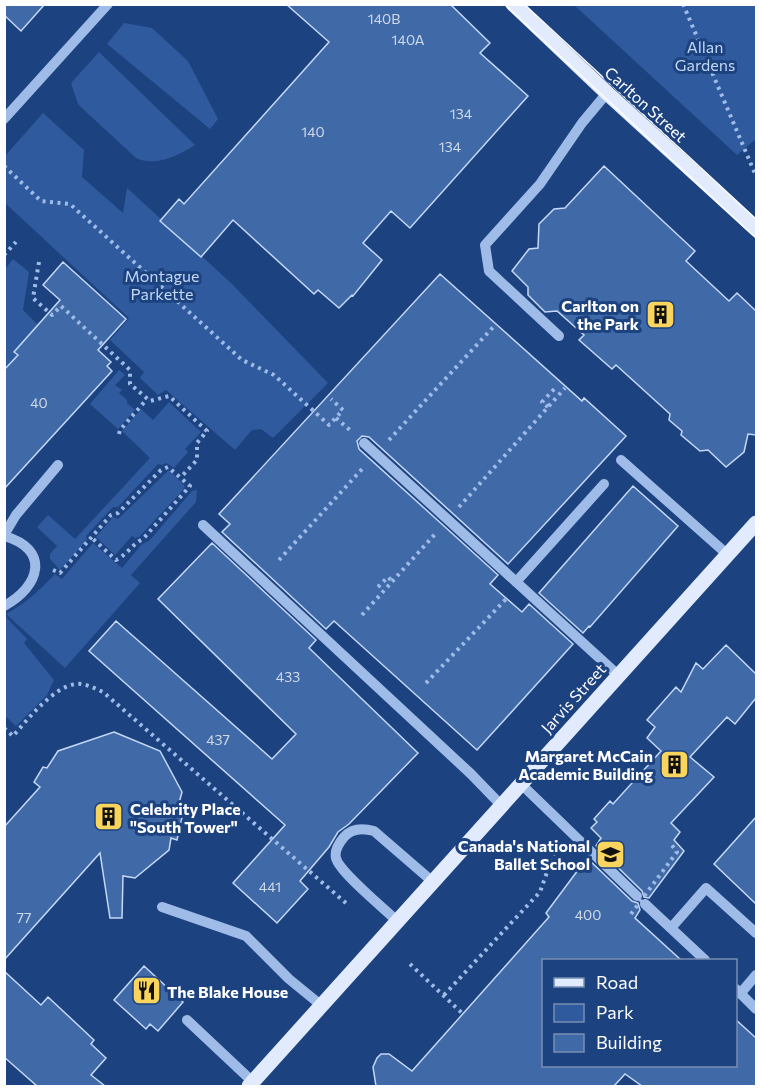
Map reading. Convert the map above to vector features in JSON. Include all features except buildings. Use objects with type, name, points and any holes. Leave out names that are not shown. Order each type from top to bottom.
[{"type":"main road","name":"Carlton Street","points":[[513,4],[756,229]]},
{"type":"main road","name":"Jarvis Street","points":[[251,1084],[756,523]]},
{"type":"street","points":[[4,119],[108,4]]},
{"type":"street","points":[[559,336],[489,271],[485,245],[540,184],[582,123],[607,93]]},
{"type":"street","points":[[364,443],[618,675]]},
{"type":"street","points":[[621,460],[728,555]]},
{"type":"street","points":[[4,606],[23,592],[35,578],[36,562],[32,551],[19,540],[4,535],[16,515],[58,465]]},
{"type":"street","points":[[517,584],[604,484]]},
{"type":"street","points":[[203,525],[471,774],[501,805]]},
{"type":"street","points":[[520,783],[704,959]]},
{"type":"street","points":[[398,922],[344,873],[335,858],[335,851],[342,839],[354,830],[374,831],[433,882]]},
{"type":"street","points":[[671,928],[706,888],[756,933]]},
{"type":"street","points":[[162,907],[246,936],[289,979],[322,1006]]},
{"type":"street","points":[[756,975],[738,991],[756,1010]]},
{"type":"street","points":[[188,1020],[251,1084]]},
{"type":"path","points":[[683,4],[756,176]]},
{"type":"path","points":[[4,166],[40,201],[70,204],[242,360],[274,375],[329,425],[343,410],[331,399]]},
{"type":"path","points":[[4,255],[16,242]]},
{"type":"path","points":[[39,262],[33,298],[52,315],[61,306],[130,370],[130,384],[147,399],[150,401],[169,396],[207,431],[197,442],[198,460],[181,477]]},
{"type":"path","points":[[548,407],[542,402],[556,387]]},
{"type":"path","points":[[362,615],[565,388]]},
{"type":"path","points":[[120,434],[120,430],[147,399]]},
{"type":"path","points":[[36,562],[60,573],[111,515],[118,513],[161,470],[168,467],[190,486],[143,539],[135,543],[122,558],[116,560],[92,538]]},
{"type":"path","points":[[378,587],[388,577],[392,581]]},
{"type":"path","points":[[426,683],[517,584]]},
{"type":"path","points":[[4,728],[13,736],[36,711],[66,687],[83,684],[103,692],[352,909]]},
{"type":"path","points":[[444,995],[540,892],[557,843],[552,838]]},
{"type":"path","points":[[631,914],[678,852],[670,844]]},
{"type":"path","points":[[410,964],[463,1014]]},
{"type":"green space","name":"Allan Gardens","points":[[574,5],[756,5],[756,139],[737,155]]},
{"type":"green space","points":[[124,23],[152,28],[188,61],[218,119],[210,129],[107,44]]},
{"type":"green space","points":[[99,52],[195,145],[159,161],[136,158],[84,110],[78,104],[71,83]]},
{"type":"green space","name":"Montague Parkette","points":[[43,113],[84,150],[82,177],[123,213],[127,188],[231,283],[328,383],[273,438],[261,429],[252,430],[235,450],[166,390],[158,395],[140,378],[144,372],[110,340],[129,318],[5,203],[5,156]]},
{"type":"green space","points":[[13,259],[29,272],[23,310],[38,325],[14,351],[18,355],[5,370],[5,269]]},
{"type":"green space","points":[[119,370],[125,375],[115,385],[122,390],[119,393],[135,410],[118,429],[90,404]]},
{"type":"green space","points":[[169,402],[201,432],[185,449],[188,452],[174,468],[166,463],[158,464],[118,507],[113,507],[86,536],[87,540],[60,570],[50,559],[50,554],[57,546],[37,527],[48,515],[75,539],[150,458],[122,431],[141,409],[153,420]]},
{"type":"green space","points":[[169,470],[185,486],[183,490],[139,537],[132,536],[115,555],[96,537],[113,517],[118,519]]},
{"type":"green space","points":[[197,490],[196,502],[131,575],[140,583],[65,668],[6,614],[32,596],[55,574],[62,579],[93,543],[122,568],[142,544],[149,541],[192,491]]},
{"type":"green space","points":[[5,616],[27,639],[24,643],[54,680],[47,695],[16,726],[5,716]]},
{"type":"tram line","points":[[504,4],[756,238]]},
{"type":"tram line","points":[[524,4],[756,219]]},
{"type":"place","name":"Carlton on the Park","points":[[660,314]]},
{"type":"place","name":"Margaret McCain Academic Building","points":[[674,764]]},
{"type":"place","name":"Celebrity Place \"South Tower\"","points":[[109,817]]},
{"type":"place","name":"Canada's National Ballet School","points":[[611,854]]},
{"type":"place","name":"The Blake House","points":[[146,991]]}]
